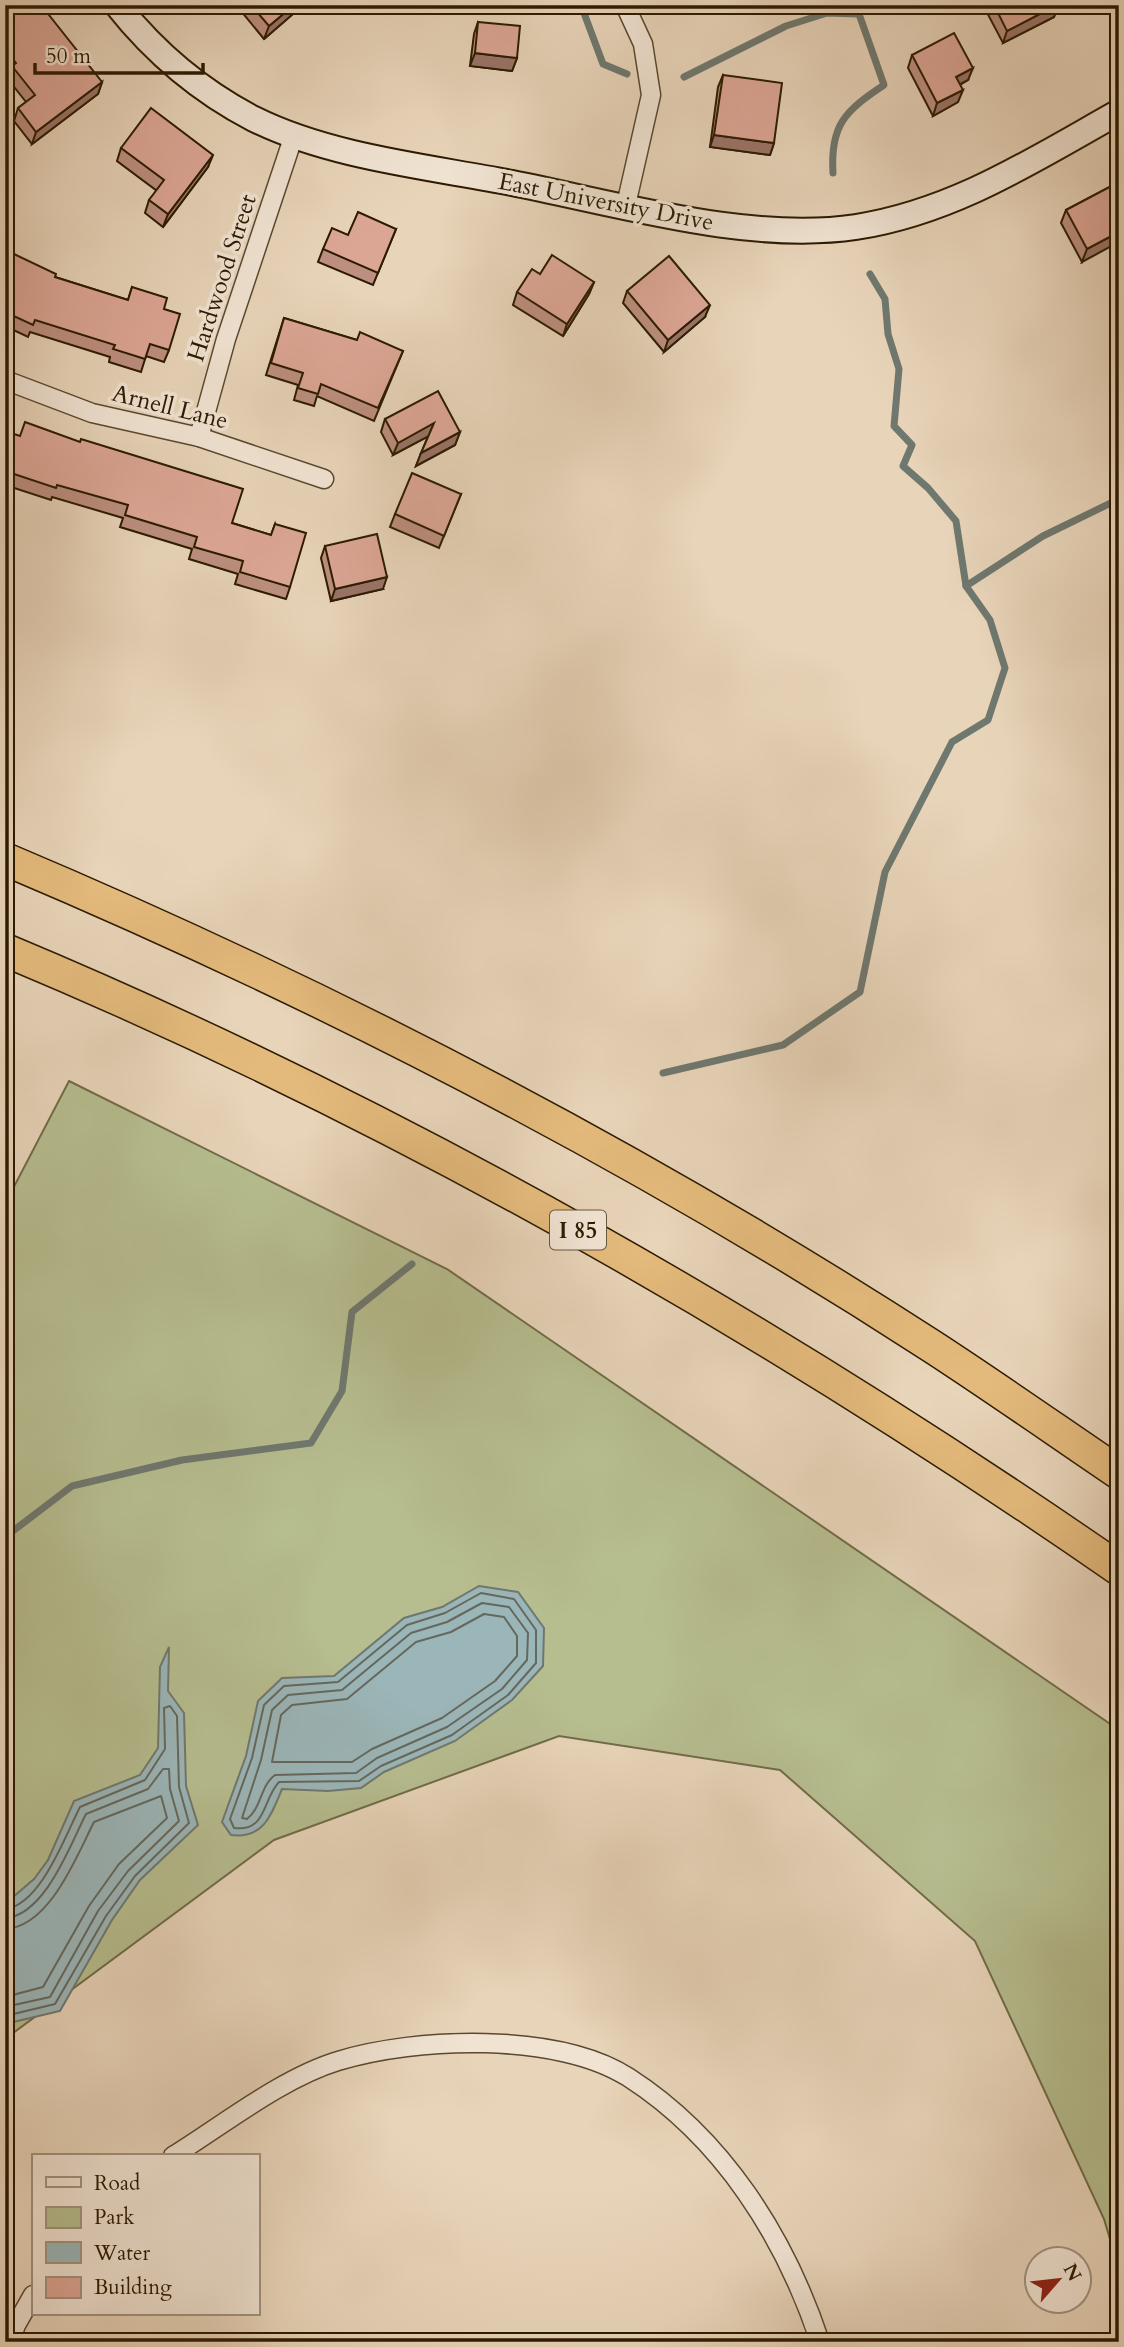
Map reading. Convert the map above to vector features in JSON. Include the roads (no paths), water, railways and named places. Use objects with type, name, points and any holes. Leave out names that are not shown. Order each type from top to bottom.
[{"type":"highway","points":[[5,859],[231,959],[509,1098],[683,1195],[933,1347],[1119,1473]]},
{"type":"highway","name":"I 85","points":[[5,950],[144,1008],[390,1129],[618,1252],[852,1392],[976,1471],[1119,1569]]},
{"type":"main road","name":"East University Drive","points":[[117,5],[172,66],[246,114],[295,135],[369,156],[759,230],[823,230],[887,221],[929,210],[980,189],[1119,112]]},
{"type":"street","points":[[625,5],[643,44],[651,95],[626,205]]},
{"type":"street","name":"Hardwood Street","points":[[199,437],[226,338],[295,135]]},
{"type":"street","name":"Arnell Lane","points":[[5,380],[92,413],[199,437],[324,479]]},
{"type":"street","points":[[176,2154],[287,2085],[335,2062],[386,2049],[440,2043],[499,2043],[553,2051],[603,2065],[627,2077],[668,2108],[723,2161],[756,2203],[805,2297],[820,2342]]},
{"type":"street","points":[[10,2342],[32,2297]]},
{"type":"water","points":[[479,1586],[518,1592],[544,1628],[543,1666],[512,1700],[455,1741],[384,1772],[361,1788],[328,1791],[282,1789],[270,1816],[259,1829],[242,1835],[231,1835],[222,1822],[246,1756],[258,1701],[282,1678],[334,1676],[404,1618],[442,1607]]},
{"type":"water","points":[[169,1647],[168,1691],[184,1713],[186,1786],[198,1825],[140,1880],[112,1920],[60,2011],[5,2024],[5,1904],[34,1879],[48,1860],[74,1801],[140,1775],[158,1748],[160,1667]]},
{"type":"waterway","points":[[581,5],[603,64],[627,74]]},
{"type":"waterway","points":[[833,173],[834,143],[843,121],[859,103],[884,85],[859,14],[860,5]]},
{"type":"waterway","points":[[684,77],[786,26],[827,13],[859,14]]},
{"type":"waterway","points":[[870,274],[885,299],[888,334],[899,369],[894,426],[912,445],[903,466],[928,488],[956,521],[966,586]]},
{"type":"waterway","points":[[663,1073],[783,1045],[860,992],[885,872],[952,742],[988,720],[1005,668],[990,620],[966,586],[1043,536],[1119,499]]},
{"type":"waterway","points":[[5,1537],[72,1486],[182,1460],[311,1443],[342,1391],[352,1312],[412,1264]]}]
